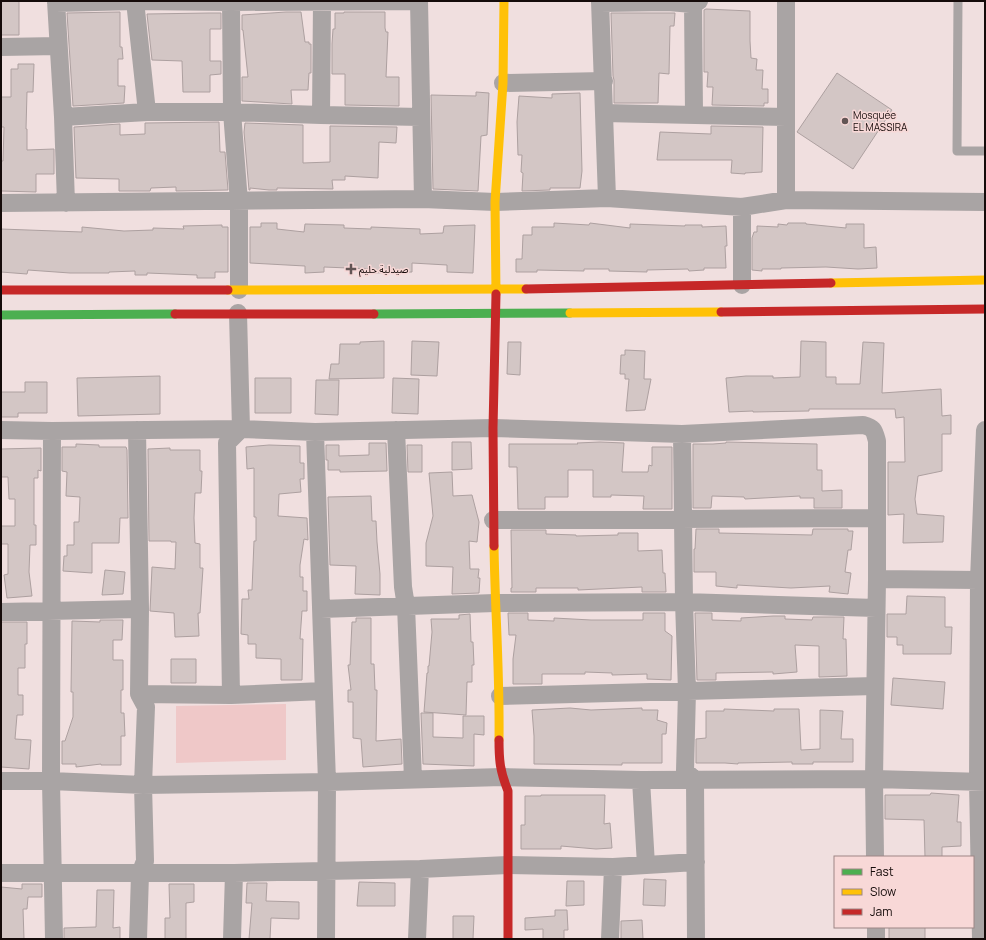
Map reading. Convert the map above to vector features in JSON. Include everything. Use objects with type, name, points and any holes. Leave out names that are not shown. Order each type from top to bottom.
[{"type":"street","points":[[135,1],[147,112]]},
{"type":"street","points":[[66,203],[56,2],[419,1],[424,199]]},
{"type":"street","points":[[504,1],[503,83],[495,202],[496,314],[493,428],[493,520],[495,603],[500,696],[499,763],[502,777],[508,791],[508,939]]},
{"type":"street","points":[[786,1],[786,200]]},
{"type":"street","points":[[231,2],[232,112],[239,202],[239,290]]},
{"type":"street","points":[[321,115],[322,2]]},
{"type":"street","points":[[607,198],[600,2],[695,2],[694,114]]},
{"type":"street","points":[[1,47],[58,46]]},
{"type":"street","points":[[503,83],[604,81]]},
{"type":"street","points":[[62,117],[147,112],[232,112],[421,117]]},
{"type":"street","points":[[604,113],[786,117]]},
{"type":"street","points":[[1,203],[239,202],[424,199],[495,202],[607,198],[742,207],[786,200],[985,202]]},
{"type":"street","points":[[742,207],[742,285]]},
{"type":"street","points":[[1,290],[496,290],[985,280]]},
{"type":"street","points":[[1,315],[238,313],[496,314],[985,309]]},
{"type":"street","points":[[231,695],[228,443],[241,429],[238,313]]},
{"type":"street","points":[[1,430],[52,431],[241,429],[315,432],[493,428],[682,434],[863,425],[872,428],[875,432],[876,441],[877,579],[874,779],[875,856]]},
{"type":"street","points":[[137,430],[140,609],[139,694],[146,707],[143,785],[145,861],[140,874],[138,939]]},
{"type":"street","points":[[396,430],[403,587],[406,606],[413,779]]},
{"type":"street","points":[[981,939],[982,782],[979,580],[985,430]]},
{"type":"street","points":[[52,431],[51,781],[54,939]]},
{"type":"street","points":[[315,432],[327,782],[326,939]]},
{"type":"street","points":[[682,434],[684,602],[687,691],[685,771],[695,780],[696,939]]},
{"type":"street","points":[[493,520],[876,518]]},
{"type":"street","points":[[877,579],[979,580]]},
{"type":"street","points":[[321,609],[495,603],[684,602],[876,608]]},
{"type":"street","points":[[1,612],[140,609]]},
{"type":"street","points":[[500,696],[875,686]]},
{"type":"street","points":[[139,694],[231,695],[323,691]]},
{"type":"street","points":[[1,781],[51,781],[143,785],[502,777],[641,780],[874,779],[982,782]]},
{"type":"street","points":[[641,780],[646,865]]},
{"type":"street","points":[[1,873],[234,873],[420,869],[508,865],[613,867],[696,862]]},
{"type":"street","points":[[610,939],[613,867]]},
{"type":"street","points":[[417,939],[420,869]]},
{"type":"street","points":[[232,939],[234,873]]},
{"type":"street","points":[[876,928],[876,939]]},
{"type":"lane","points":[[958,1],[957,151],[985,151]]},
{"type":"shaded area","points":[[286,704],[286,760],[176,763],[176,706]]},
{"type":"building","points":[[1,1],[19,1],[19,35],[1,35]]},
{"type":"building","points":[[704,10],[750,11],[751,58],[757,59],[756,70],[763,70],[762,89],[768,89],[768,103],[764,103],[764,106],[712,105],[713,87],[707,87],[708,72],[704,72]]},
{"type":"building","points":[[120,12],[120,47],[122,47],[123,59],[118,59],[118,86],[125,86],[124,103],[73,106],[67,13]]},
{"type":"building","points":[[301,12],[305,42],[309,42],[309,44],[311,44],[311,73],[309,73],[308,90],[291,90],[292,104],[242,101],[242,77],[248,77],[242,30],[242,15]]},
{"type":"building","points":[[385,12],[385,28],[386,32],[388,32],[386,77],[399,77],[399,106],[345,105],[345,74],[332,74],[332,44],[333,29],[335,29],[335,13]]},
{"type":"building","points":[[221,13],[221,29],[210,29],[210,61],[221,61],[221,74],[210,75],[210,92],[183,92],[182,61],[152,60],[147,14]]},
{"type":"building","points":[[611,13],[675,13],[674,26],[670,26],[669,74],[659,73],[658,103],[614,103]]},
{"type":"building","points":[[18,64],[34,64],[33,92],[27,92],[27,150],[54,149],[54,174],[36,174],[36,192],[1,191],[1,161],[3,161],[4,127],[1,127],[1,97],[11,97],[11,69],[18,69]]},
{"type":"building","name":"Mosquée EL MASSIRA","points":[[837,73],[892,110],[853,169],[797,132]]},
{"type":"building","points":[[476,92],[489,93],[487,135],[481,136],[478,191],[433,189],[431,95],[476,96]]},
{"type":"building","points":[[580,93],[582,171],[580,188],[550,188],[550,190],[522,191],[522,155],[518,155],[517,122],[519,96],[552,98],[552,94]]},
{"type":"building","points":[[219,122],[220,152],[225,152],[228,190],[176,191],[176,187],[151,188],[150,191],[119,191],[119,179],[76,178],[74,127],[120,124],[120,135],[145,134],[145,123]]},
{"type":"building","points":[[245,123],[303,125],[303,163],[330,162],[330,126],[397,127],[396,143],[379,142],[378,178],[345,176],[345,180],[332,180],[333,189],[277,188],[277,190],[269,190],[250,188],[249,190],[244,132]]},
{"type":"building","points":[[711,126],[763,127],[762,172],[745,174],[731,173],[732,160],[657,160],[660,132],[711,134]]},
{"type":"building","points":[[261,223],[277,223],[277,229],[304,232],[305,224],[344,225],[344,228],[371,229],[371,227],[420,229],[420,234],[443,233],[444,226],[475,225],[473,273],[447,272],[447,265],[412,263],[412,272],[372,273],[372,269],[324,267],[324,272],[305,273],[305,266],[250,263],[250,227],[261,227]]},
{"type":"building","points":[[554,223],[589,225],[590,223],[630,228],[630,224],[685,226],[702,225],[702,227],[726,226],[726,268],[704,268],[704,270],[689,271],[688,269],[647,270],[647,272],[584,269],[584,271],[537,270],[537,272],[516,272],[516,259],[522,259],[523,235],[532,235],[532,227],[554,227]]},
{"type":"building","points":[[788,223],[806,223],[846,228],[846,224],[864,224],[864,248],[876,247],[877,268],[858,269],[826,267],[762,269],[762,271],[752,270],[752,238],[754,232],[757,232],[757,226],[778,227],[778,224],[787,225]]},
{"type":"building","points":[[222,225],[222,227],[228,227],[228,272],[215,272],[215,278],[197,278],[197,275],[147,273],[147,275],[135,275],[135,271],[70,273],[28,270],[27,274],[1,272],[1,229],[82,232],[82,227],[124,231],[153,230],[153,228],[184,229],[183,226]]},
{"type":"building","points":[[384,341],[384,378],[329,379],[331,364],[339,364],[340,344],[360,344],[360,342]]},
{"type":"building","points":[[412,341],[439,342],[437,376],[411,375]]},
{"type":"building","points":[[801,341],[826,342],[826,377],[836,377],[836,384],[860,384],[863,342],[884,343],[882,393],[941,389],[942,416],[951,415],[951,434],[942,434],[942,471],[918,476],[915,499],[917,514],[944,516],[943,542],[903,543],[904,514],[888,515],[888,462],[905,462],[904,417],[896,418],[895,409],[809,409],[809,411],[729,412],[726,378],[746,376],[773,376],[773,378],[800,377]]},
{"type":"building","points":[[508,342],[521,342],[520,375],[507,374]]},
{"type":"building","points":[[625,350],[645,351],[644,379],[651,379],[645,410],[626,411],[629,379],[625,379],[625,374],[620,374],[621,355],[625,355]]},
{"type":"building","points":[[160,376],[160,414],[78,416],[77,378]]},
{"type":"building","points":[[255,378],[291,378],[291,413],[255,413]]},
{"type":"building","points":[[393,378],[419,379],[418,414],[392,413]]},
{"type":"building","points":[[316,380],[339,380],[338,415],[315,414]]},
{"type":"building","points":[[25,382],[47,382],[47,413],[18,413],[18,417],[1,417],[1,392],[25,392]]},
{"type":"building","points":[[452,442],[471,442],[472,469],[452,470]]},
{"type":"building","points":[[726,442],[817,444],[817,470],[822,470],[822,491],[842,490],[842,508],[814,508],[814,498],[800,498],[800,496],[745,499],[744,497],[712,496],[711,508],[693,508],[693,444],[713,444]]},
{"type":"building","points":[[369,443],[386,443],[387,471],[340,472],[340,470],[328,470],[326,445],[339,445],[339,456],[369,455]]},
{"type":"building","points":[[577,443],[624,443],[622,472],[648,472],[649,465],[652,466],[652,447],[672,447],[672,509],[643,509],[644,496],[611,495],[611,497],[593,497],[593,470],[568,470],[568,497],[545,497],[545,509],[518,509],[517,467],[509,467],[509,444],[578,444]]},
{"type":"building","points":[[76,444],[99,445],[99,447],[126,447],[127,450],[128,518],[120,518],[119,543],[92,543],[92,573],[63,571],[64,556],[67,556],[67,545],[74,545],[74,522],[79,522],[80,497],[66,496],[67,472],[62,471],[62,447],[76,447]]},
{"type":"building","points":[[269,445],[300,446],[300,463],[304,463],[304,479],[300,479],[301,492],[279,494],[278,516],[307,518],[308,540],[304,539],[300,565],[300,577],[303,577],[303,591],[307,591],[307,611],[302,611],[300,639],[303,639],[302,680],[281,680],[281,659],[256,658],[256,644],[248,644],[248,635],[241,634],[242,599],[249,599],[248,590],[252,590],[254,541],[256,541],[256,517],[254,517],[254,468],[247,469],[246,447]]},
{"type":"building","points":[[407,445],[422,445],[422,472],[408,472]]},
{"type":"building","points":[[41,448],[41,471],[38,470],[38,478],[34,478],[34,525],[36,525],[36,545],[30,545],[29,572],[32,596],[7,598],[4,575],[8,574],[8,544],[1,544],[1,526],[15,526],[15,499],[9,499],[8,477],[1,477],[1,449]]},
{"type":"building","points":[[170,448],[170,450],[200,450],[200,471],[202,471],[201,493],[195,493],[194,518],[195,543],[200,544],[200,568],[203,568],[200,613],[198,613],[199,636],[175,637],[174,613],[150,611],[152,567],[175,569],[176,542],[149,541],[148,449]]},
{"type":"building","points":[[452,472],[453,496],[472,495],[479,522],[477,542],[469,541],[470,569],[479,569],[479,593],[452,594],[453,567],[426,566],[426,543],[433,516],[429,473]]},
{"type":"building","points":[[371,496],[372,521],[376,521],[380,595],[355,594],[356,566],[330,565],[328,497]]},
{"type":"building","points":[[696,529],[719,529],[719,533],[812,535],[813,529],[848,529],[848,531],[853,531],[851,550],[848,550],[845,572],[851,573],[848,594],[829,592],[830,586],[791,588],[737,585],[737,588],[716,586],[716,572],[694,572]]},
{"type":"building","points":[[511,530],[546,530],[546,534],[576,536],[638,533],[638,551],[662,550],[666,592],[642,592],[642,587],[578,590],[578,588],[536,588],[536,592],[511,592]]},
{"type":"building","points":[[105,570],[125,572],[123,594],[102,595]]},
{"type":"building","points":[[907,596],[945,597],[945,627],[952,627],[951,654],[903,654],[903,645],[897,645],[897,637],[887,637],[887,614],[906,614]]},
{"type":"building","points":[[508,613],[528,613],[528,620],[554,621],[554,618],[643,620],[643,613],[665,613],[665,631],[672,636],[671,680],[647,679],[647,674],[612,675],[612,673],[585,672],[585,674],[542,674],[542,684],[513,684],[513,659],[516,635],[509,635]]},
{"type":"building","points":[[695,613],[712,613],[712,620],[741,621],[741,618],[773,616],[785,616],[785,619],[812,620],[813,617],[844,617],[843,639],[846,639],[847,676],[819,677],[819,646],[795,645],[797,672],[773,674],[773,672],[716,673],[716,680],[697,680]]},
{"type":"building","points":[[470,614],[474,665],[472,665],[472,682],[467,682],[466,715],[424,712],[432,632],[431,619],[459,619],[459,615]]},
{"type":"building","points":[[356,618],[371,618],[371,664],[374,664],[375,690],[377,690],[376,741],[401,739],[402,764],[363,767],[361,739],[353,738],[353,702],[348,702],[348,690],[351,690],[348,665],[350,665],[352,622],[356,622]]},
{"type":"building","points":[[100,620],[123,620],[122,640],[113,640],[113,660],[123,660],[121,713],[124,713],[125,736],[121,736],[121,765],[101,764],[76,767],[76,764],[62,764],[62,741],[65,741],[73,717],[73,692],[71,692],[72,621],[100,622]]},
{"type":"building","points":[[1,622],[27,622],[25,668],[18,668],[18,695],[23,695],[23,715],[17,715],[15,739],[31,740],[29,769],[1,767]]},
{"type":"building","points":[[171,659],[196,659],[196,683],[171,683]]},
{"type":"building","points":[[893,678],[945,682],[943,709],[891,705]]},
{"type":"building","points":[[570,708],[591,710],[642,708],[642,710],[658,710],[657,720],[667,723],[666,734],[662,734],[662,763],[622,763],[622,765],[534,764],[532,710]]},
{"type":"building","points":[[724,709],[774,711],[774,709],[799,709],[801,750],[820,749],[820,710],[843,711],[841,739],[853,739],[853,762],[813,762],[813,764],[792,764],[792,762],[738,764],[696,763],[696,739],[706,738],[706,711],[724,711]]},
{"type":"building","points":[[421,713],[433,713],[433,737],[463,738],[463,716],[484,716],[484,735],[474,734],[474,766],[423,764]]},
{"type":"building","points":[[931,793],[959,795],[957,822],[961,822],[961,846],[942,847],[942,856],[925,856],[924,820],[885,819],[885,795],[930,795]]},
{"type":"building","points":[[605,795],[604,824],[610,823],[612,848],[596,849],[561,846],[561,849],[521,849],[521,825],[525,825],[525,796]]},
{"type":"building","points":[[644,879],[666,880],[665,906],[643,905]]},
{"type":"building","points":[[567,881],[584,881],[584,905],[566,906]]},
{"type":"building","points":[[359,882],[395,883],[395,906],[357,906]]},
{"type":"building","points":[[247,883],[267,883],[266,901],[299,902],[299,919],[271,918],[270,939],[249,939],[252,903],[246,903]]},
{"type":"building","points":[[22,884],[42,884],[42,897],[28,897],[27,909],[23,909],[24,939],[1,939],[1,887],[22,889]]},
{"type":"building","points":[[169,884],[194,884],[194,902],[186,903],[186,939],[165,939],[165,918],[170,918]]},
{"type":"building","points":[[97,890],[114,890],[113,928],[120,927],[120,939],[64,939],[64,928],[96,927]]},
{"type":"building","points":[[555,910],[567,910],[568,930],[564,930],[564,939],[543,939],[543,929],[525,930],[525,918],[555,916]]},
{"type":"building","points":[[453,916],[474,916],[473,939],[453,939]]},
{"type":"building","points":[[642,920],[643,939],[621,939],[621,921]]},
{"type":"building","points":[[889,928],[925,928],[925,939],[889,939]]},
{"type":"traffic: fast","points":[[374,314],[570,313]]},
{"type":"traffic: fast","points":[[1,315],[175,314]]},
{"type":"traffic: slow","points":[[496,294],[495,202],[503,83],[504,1]]},
{"type":"traffic: slow","points":[[831,283],[985,280]]},
{"type":"traffic: slow","points":[[228,290],[526,289]]},
{"type":"traffic: slow","points":[[570,313],[721,312]]},
{"type":"traffic: slow","points":[[494,546],[499,691],[499,740]]},
{"type":"traffic: jam","points":[[526,289],[831,283]]},
{"type":"traffic: jam","points":[[1,290],[228,290]]},
{"type":"traffic: jam","points":[[494,546],[493,428],[496,294]]},
{"type":"traffic: jam","points":[[721,312],[985,309]]},
{"type":"traffic: jam","points":[[175,314],[374,314]]},
{"type":"traffic: jam","points":[[499,740],[500,766],[508,791],[508,939]]},
{"type":"place","name":"Mosquée EL MASSIRA","points":[[845,121]]},
{"type":"place","name":"صيدلية حليم","points":[[351,269]]}]
